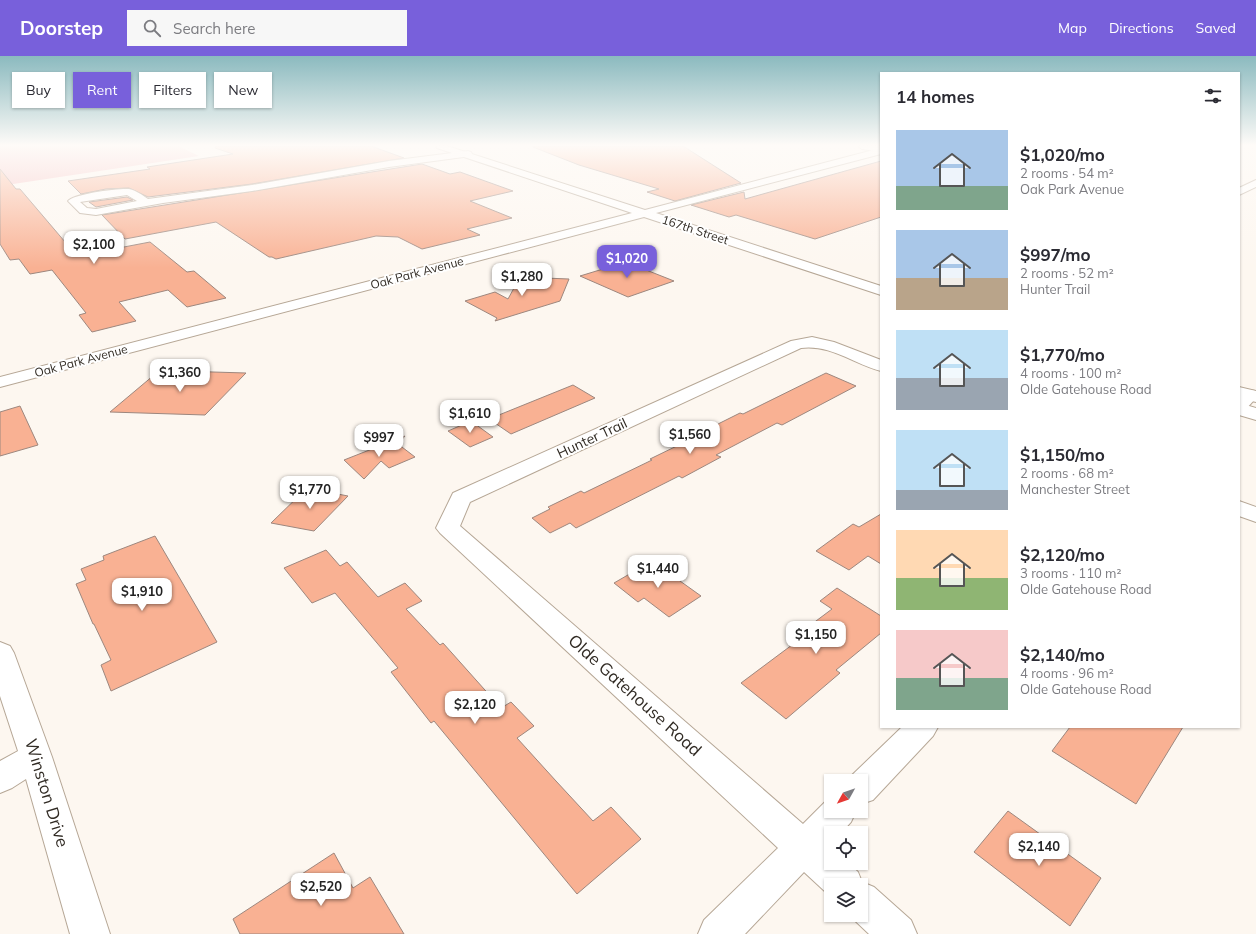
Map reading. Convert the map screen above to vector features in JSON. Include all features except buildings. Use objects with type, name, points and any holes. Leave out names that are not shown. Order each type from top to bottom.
[{"type":"street","points":[[146,203],[134,194],[127,192],[95,195],[73,201],[84,211],[90,212],[258,187]]},
{"type":"street","name":"167th Street","points":[[571,187],[880,291]]},
{"type":"street","name":"167th Street","points":[[588,187],[880,279]]},
{"type":"street","name":"Oak Park Avenue","points":[[0,382],[743,187]]},
{"type":"street","name":"Hunter Trail","points":[[461,498],[797,344],[812,342],[828,345],[880,366]]},
{"type":"street","points":[[1244,400],[1256,414]]},
{"type":"street","name":"Olde Gatehouse Road","points":[[461,498],[448,528],[805,847],[838,878]]},
{"type":"street","points":[[1240,508],[1256,515]]},
{"type":"street","name":"Winston Drive","points":[[0,653],[36,757],[90,934]]},
{"type":"street","points":[[868,782],[921,728]]},
{"type":"street","points":[[0,778],[36,757]]},
{"type":"street","points":[[718,934],[832,818]]},
{"type":"street","points":[[868,907],[897,934]]}]
